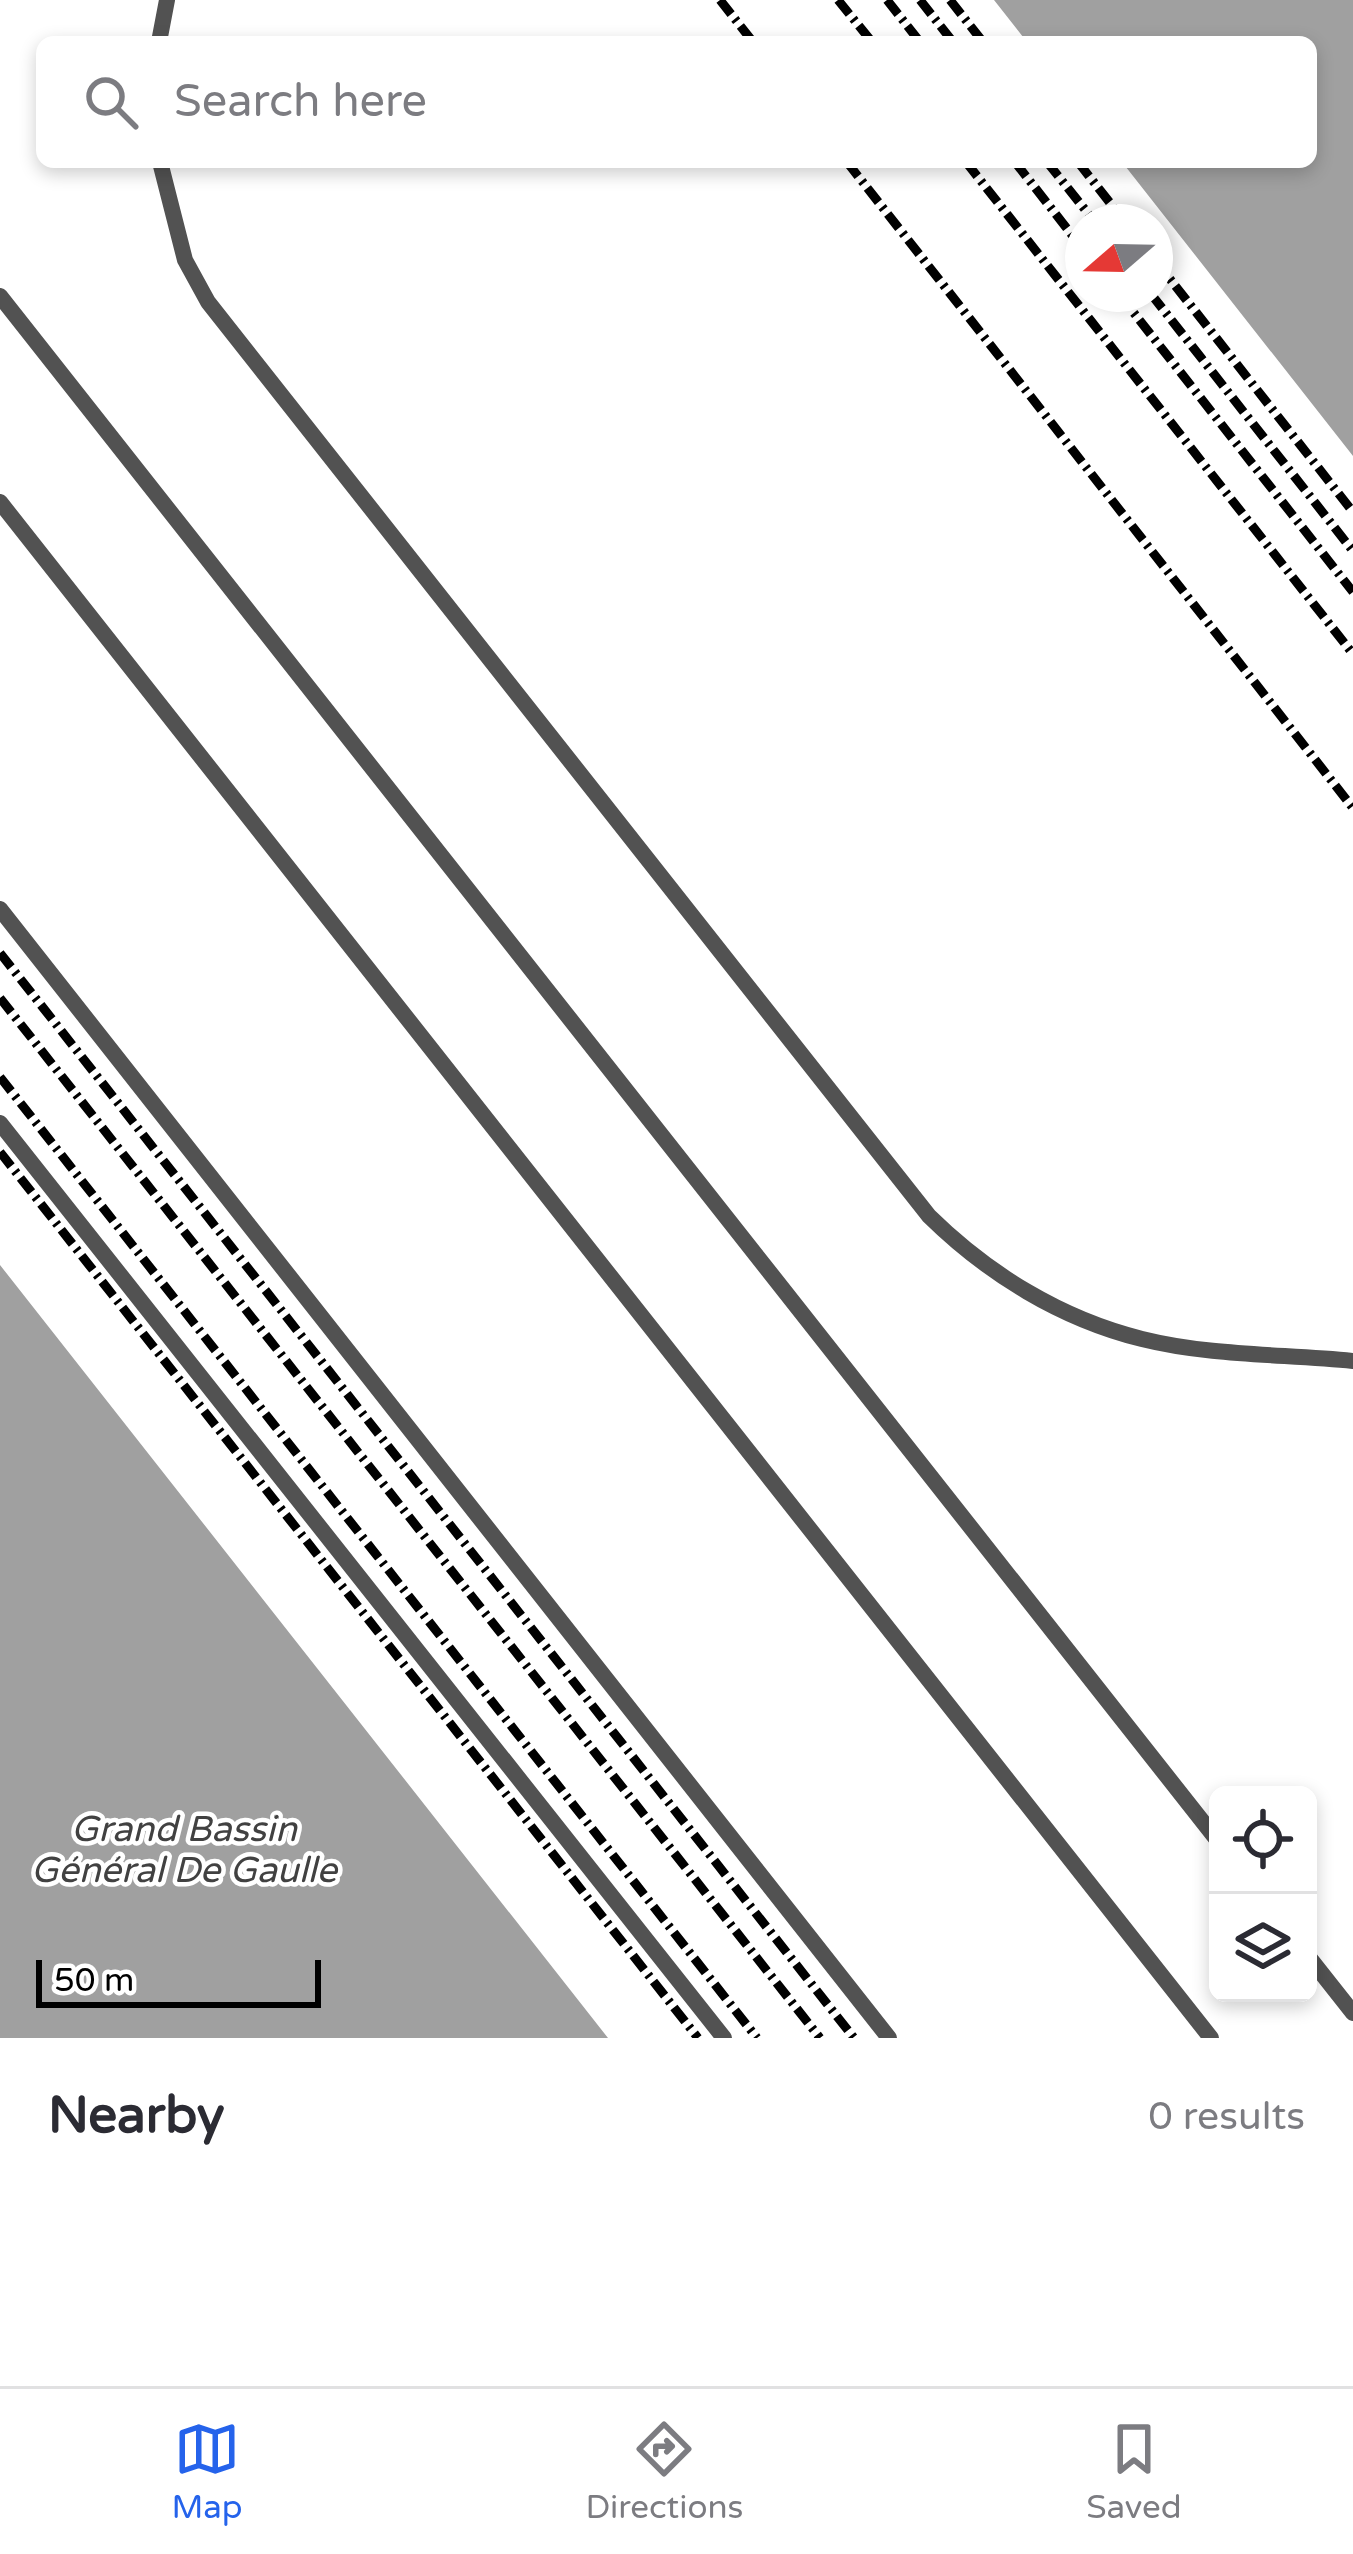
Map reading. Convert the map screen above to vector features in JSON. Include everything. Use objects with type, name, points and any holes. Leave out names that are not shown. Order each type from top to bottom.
[{"type":"lane","points":[[160,36],[167,0]]},
{"type":"lane","points":[[162,168],[185,260],[208,302],[929,1216],[988,1268],[1101,1326],[1143,1340],[1190,1347],[1353,1361]]},
{"type":"lane","points":[[1,297],[1209,1830]]},
{"type":"lane","points":[[0,502],[1211,2038]]},
{"type":"lane","points":[[0,909],[889,2038]]},
{"type":"lane","points":[[0,1123],[724,2038]]},
{"type":"lane","points":[[1317,1967],[1353,2013]]},
{"type":"water","points":[[994,0],[1353,0],[1353,456],[1173,227],[1173,204],[1155,204],[1127,168],[1317,168],[1317,36],[1022,36]]},
{"type":"water","name":"Grand Bassin Général De Gaulle","points":[[0,1265],[608,2038],[0,2038]]},
{"type":"railway","points":[[720,0],[748,36]]},
{"type":"railway","points":[[838,0],[867,36]]},
{"type":"railway","points":[[887,0],[915,36]]},
{"type":"railway","points":[[920,0],[948,36]]},
{"type":"railway","points":[[950,0],[978,36]]},
{"type":"railway","points":[[852,168],[1353,808]]},
{"type":"railway","points":[[971,168],[1353,654]]},
{"type":"railway","points":[[1020,168],[1065,226]]},
{"type":"railway","points":[[1052,168],[1081,204]]},
{"type":"railway","points":[[1083,168],[1111,204]]},
{"type":"railway","points":[[1173,283],[1353,512]]},
{"type":"railway","points":[[1133,312],[1353,592]]},
{"type":"railway","points":[[1165,312],[1353,551]]},
{"type":"railway","points":[[0,953],[854,2038]]},
{"type":"railway","points":[[0,998],[820,2038]]},
{"type":"railway","points":[[0,1077],[757,2038]]},
{"type":"railway","points":[[0,1152],[698,2038]]}]
